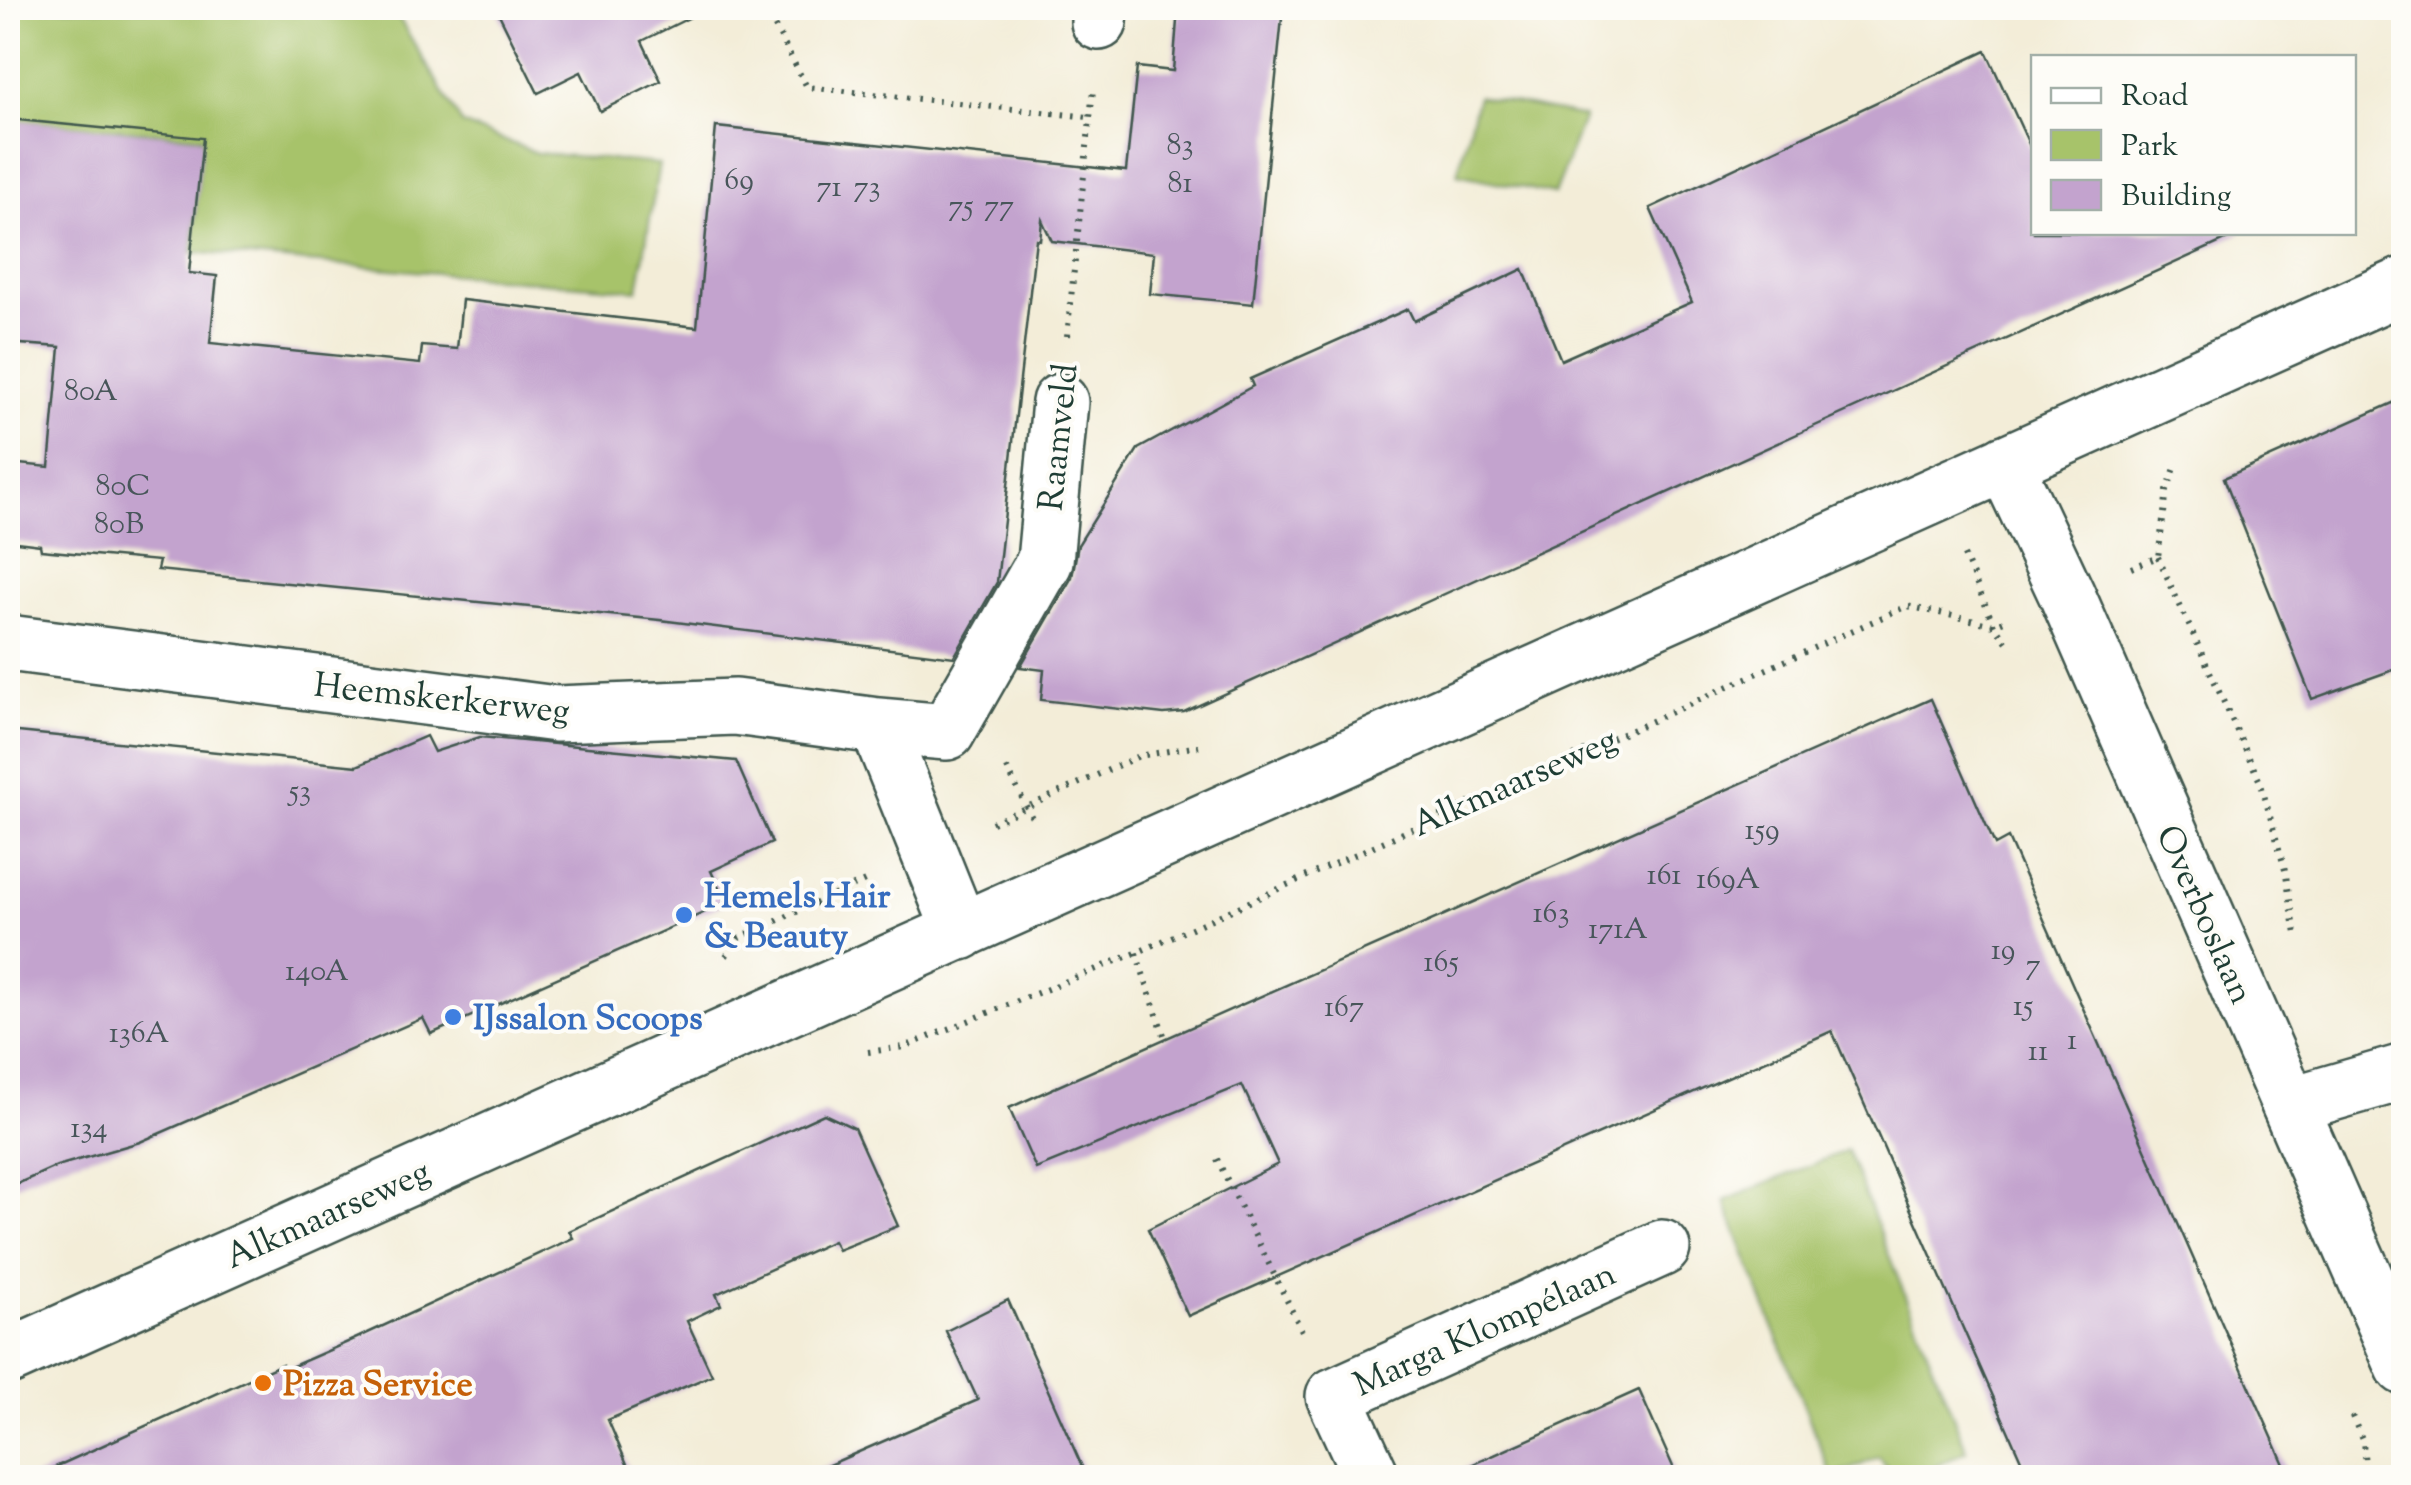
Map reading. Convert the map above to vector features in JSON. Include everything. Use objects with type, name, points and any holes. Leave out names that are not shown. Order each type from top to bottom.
[{"type":"street","name":"Alkmaarseweg","points":[[8,1358],[2404,285]]},
{"type":"street","name":"Raamveld","points":[[947,732],[1045,562],[1060,402]]},
{"type":"street","name":"Overboslaan","points":[[2004,463],[2067,595],[2404,1367]]},
{"type":"street","name":"Heemskerkerweg","points":[[8,642],[556,714],[735,707],[947,732]]},
{"type":"street","points":[[878,726],[961,932]]},
{"type":"street","points":[[2290,1104],[2404,1072]]},
{"type":"street","name":"Marga Klompélaan","points":[[1372,1478],[1334,1396],[1662,1248]]},
{"type":"path","points":[[765,8],[807,87],[1090,117]]},
{"type":"path","name":"Raamveld","points":[[1060,402],[1100,15]]},
{"type":"path","points":[[2158,556],[2167,490],[2187,449]]},
{"type":"path","name":"Alkmaarseweg","points":[[850,1055],[904,1046],[1136,953],[1908,606],[1994,625],[2158,556]]},
{"type":"path","name":"Overboslaan","points":[[2158,556],[2261,784],[2285,870],[2299,949]]},
{"type":"path","points":[[1136,953],[1165,1038]]},
{"type":"path","points":[[1217,1160],[1334,1396]]},
{"type":"green space","points":[[8,8],[393,8],[462,124],[537,153],[659,164],[638,290],[192,252],[202,137],[8,120]]},
{"type":"green space","points":[[1478,96],[1584,117],[1554,194],[1457,174]]},
{"type":"green space","points":[[1847,1150],[1967,1451],[1913,1477],[1893,1477],[1879,1457],[1832,1477],[1724,1201]]},
{"type":"building","points":[[496,8],[709,8],[642,41],[661,81],[600,111],[581,72],[538,93]]},
{"type":"building","points":[[1178,8],[1283,8],[1253,304],[1150,294],[1154,253],[1052,241],[1042,220],[1040,240],[1036,239],[997,582],[954,657],[660,620],[157,570],[159,561],[41,550],[40,545],[8,541],[8,463],[49,467],[60,347],[8,343],[8,119],[203,138],[189,273],[217,276],[210,343],[420,364],[422,346],[457,349],[462,300],[697,327],[716,127],[1126,171],[1137,67],[1173,71]]},
{"type":"building","points":[[1986,51],[2031,148],[2031,235],[2236,235],[1184,712],[1164,714],[1041,700],[1044,670],[1020,667],[1072,577],[1078,545],[1138,449],[1253,386],[1250,379],[1408,309],[1414,321],[1523,269],[1561,360],[1692,302],[1650,208]]},
{"type":"building","points":[[2404,398],[2404,666],[2312,699],[2224,478]]},
{"type":"building","points":[[1931,699],[1995,845],[2008,838],[2290,1478],[2029,1478],[1832,1031],[1188,1316],[1148,1229],[1278,1164],[1242,1085],[1036,1169],[1009,1108]]},
{"type":"building","points":[[8,731],[357,766],[426,736],[434,752],[480,737],[736,761],[772,843],[711,871],[726,903],[431,1034],[423,1018],[140,1142],[57,1166],[8,1188]]},
{"type":"building","points":[[824,1114],[854,1128],[898,1226],[838,1250],[833,1241],[716,1294],[721,1305],[687,1321],[712,1375],[608,1420],[633,1478],[31,1478],[282,1364],[284,1370],[357,1338],[573,1238],[569,1231]]},
{"type":"building","points":[[1008,1300],[1087,1478],[799,1478],[978,1400],[946,1331]]},
{"type":"building","points":[[1639,1390],[1678,1478],[1443,1478]]},
{"type":"place","name":"Hemels Hair & Beauty","points":[[684,915]]},
{"type":"place","name":"IJssalon Scoops","points":[[453,1017]]},
{"type":"place","name":"Pizza Service","points":[[263,1383]]}]
